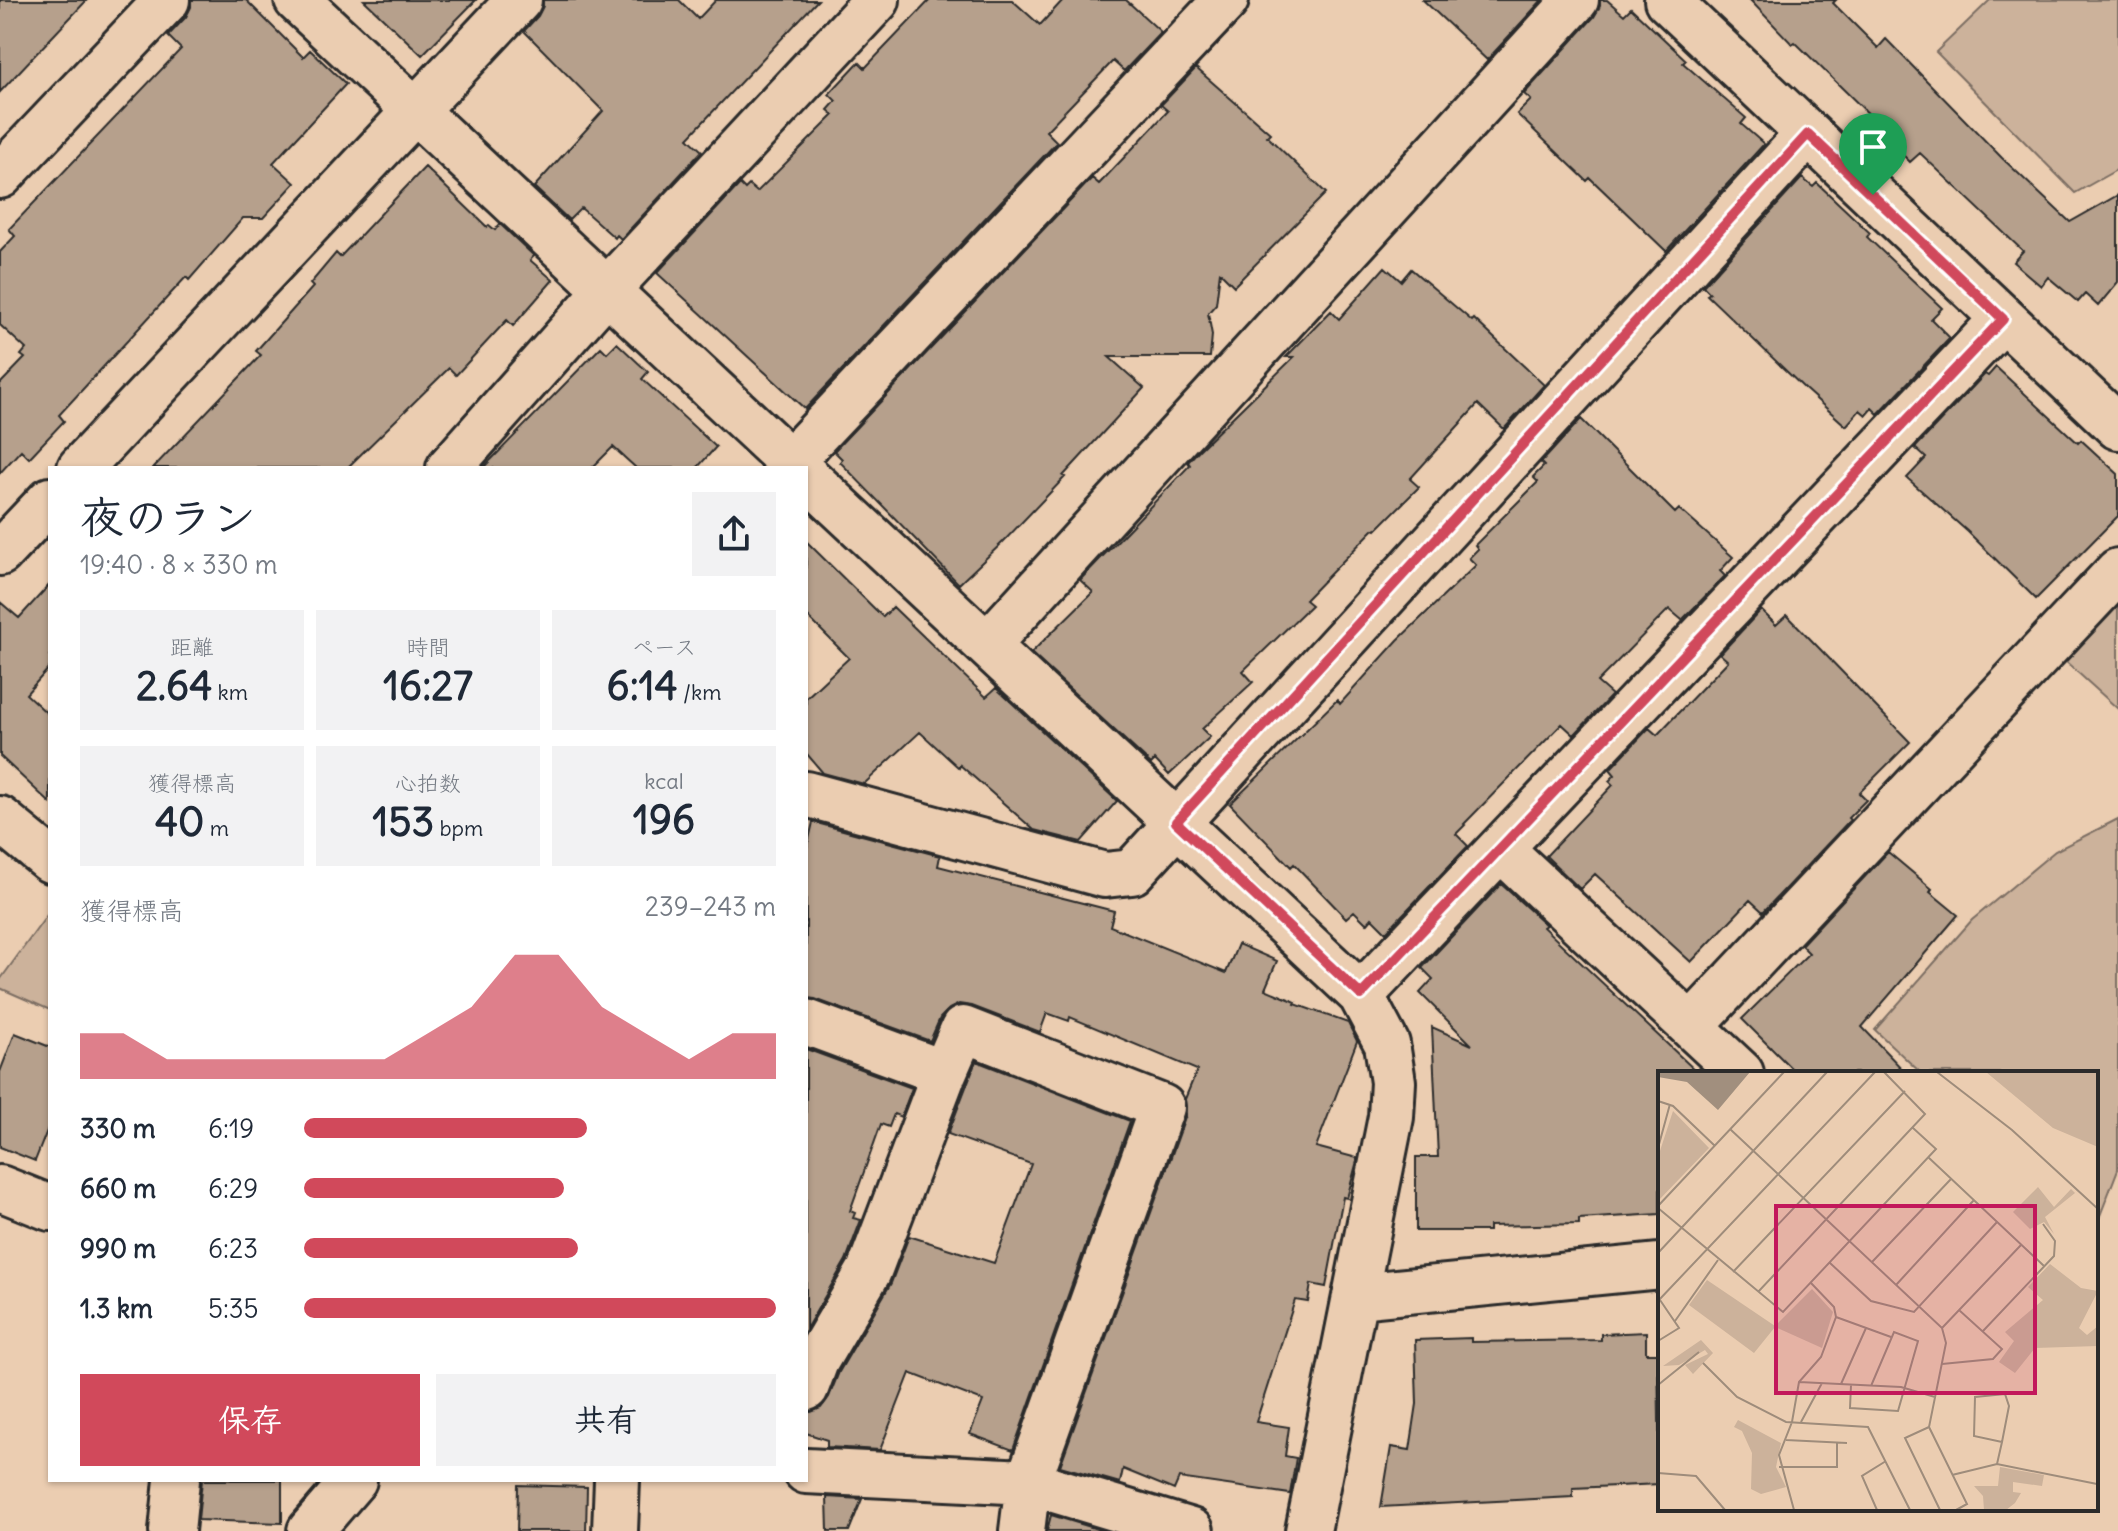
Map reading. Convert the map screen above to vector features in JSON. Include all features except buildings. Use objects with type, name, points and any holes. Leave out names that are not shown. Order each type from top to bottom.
[{"type":"street","points":[[0,176],[167,0]]},
{"type":"street","points":[[297,0],[795,466]]},
{"type":"street","points":[[82,466],[519,0]]},
{"type":"street","points":[[451,466],[607,290],[877,0]]},
{"type":"street","points":[[801,466],[1226,0]]},
{"type":"street","points":[[987,645],[1576,0]]},
{"type":"street","points":[[1667,0],[2118,427]]},
{"type":"street","points":[[808,795],[1105,875],[1132,872],[1808,134]]},
{"type":"street","points":[[1361,995],[2003,319]]},
{"type":"street","points":[[808,478],[1361,995],[1387,1044],[1393,1082],[1391,1117],[1308,1531]]},
{"type":"street","points":[[0,553],[48,502]]},
{"type":"street","points":[[1691,1026],[2118,571]]},
{"type":"street","points":[[0,819],[48,858]]},
{"type":"street","points":[[1501,849],[1739,1071]]},
{"type":"street","points":[[808,1023],[944,1073]]},
{"type":"street","points":[[808,1383],[816,1361],[869,1271],[963,1029],[1162,1107],[1028,1482],[1022,1531]]},
{"type":"street","points":[[0,1188],[48,1207]]},
{"type":"street","points":[[1356,1296],[1658,1266]]},
{"type":"street","points":[[808,1471],[1028,1482],[1191,1531]]},
{"type":"street","points":[[172,1531],[177,1482]]},
{"type":"street","points":[[310,1531],[352,1482]]},
{"type":"street","points":[[615,1531],[617,1482]]},
{"type":"shaded area","points":[[1990,0],[2118,0],[2118,169],[2075,193],[1936,52]]},
{"type":"shaded area","points":[[2118,603],[2118,709],[2064,660]]},
{"type":"shaded area","points":[[2118,819],[2118,1169],[2098,1221],[2098,1071],[1919,1071],[1875,1030],[1972,920],[2055,851]]},
{"type":"shaded area","points":[[48,914],[48,1009],[0,988],[0,980]]},
{"type":"route","points":[[1808,134],[1873,195],[2003,319],[1361,995],[1176,822],[1808,134]]}]
